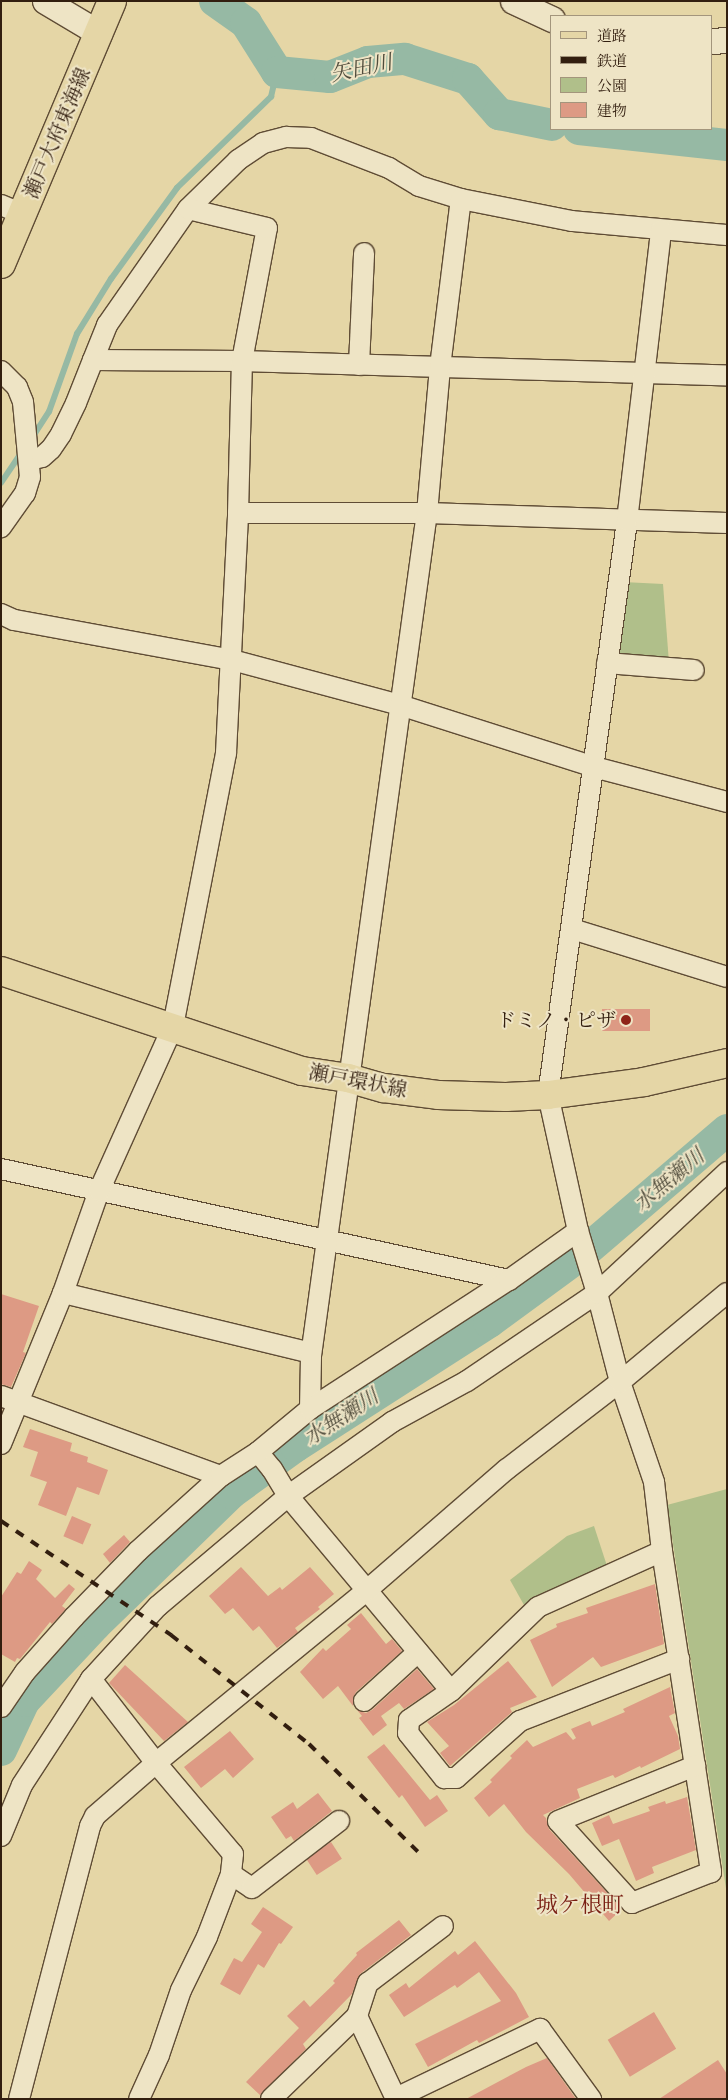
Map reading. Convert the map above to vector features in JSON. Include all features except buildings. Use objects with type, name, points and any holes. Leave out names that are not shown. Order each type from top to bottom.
[{"type":"main road","name":"瀬戸大府東海線","points":[[1,264],[12,209],[106,16]]},
{"type":"main road","name":"瀬戸環状線","points":[[1,971],[173,1026],[302,1071],[348,1078],[384,1088],[438,1094],[506,1097],[548,1095],[644,1082],[727,1063]]},
{"type":"street","points":[[46,1],[106,16]]},
{"type":"street","points":[[513,1],[550,18]]},
{"type":"street","points":[[713,41],[727,40]]},
{"type":"street","points":[[30,460],[42,457],[51,449],[61,434],[107,325],[188,209],[238,160],[263,143],[286,137],[311,138],[389,168],[419,186],[461,199],[572,221],[727,235]]},
{"type":"street","points":[[310,1409],[311,1353],[427,513],[440,367],[461,199]]},
{"type":"street","points":[[1,1444],[9,1398],[64,1293],[100,1191],[173,1026],[226,753],[238,513],[242,361],[267,228],[188,209]]},
{"type":"street","points":[[661,230],[627,521],[548,1095],[578,1230],[597,1293],[620,1382],[654,1482],[662,1551],[712,1872],[632,1903],[558,1821],[695,1766]]},
{"type":"street","points":[[359,365],[364,253]]},
{"type":"street","points":[[93,360],[242,361],[727,375]]},
{"type":"street","points":[[1,370],[18,387],[23,402],[30,460],[30,477],[25,493],[1,527]]},
{"type":"street","points":[[238,513],[427,513],[727,523]]},
{"type":"street","points":[[1,614],[14,620],[232,660],[400,706],[594,767],[727,802]]},
{"type":"street","points":[[607,663],[694,670]]},
{"type":"street","points":[[572,929],[727,977]]},
{"type":"street","points":[[1,1169],[327,1242],[509,1280]]},
{"type":"street","points":[[1,1836],[22,1785],[91,1679],[158,1606],[288,1496],[392,1422],[467,1381],[597,1293],[727,1172]]},
{"type":"street","points":[[1,1707],[25,1672],[74,1616],[138,1551],[221,1476],[258,1452],[310,1409],[509,1280],[578,1230]]},
{"type":"street","points":[[64,1293],[311,1353]]},
{"type":"street","points":[[19,2099],[90,1826],[96,1816],[156,1763],[366,1591],[507,1469],[620,1382],[727,1293]]},
{"type":"street","points":[[9,1398],[221,1476]]},
{"type":"street","points":[[258,1452],[272,1469],[288,1496],[451,1691]]},
{"type":"street","points":[[662,1551],[538,1607],[451,1691],[409,1720],[408,1733],[444,1778],[456,1778],[520,1721],[679,1659]]},
{"type":"street","points":[[364,1701],[418,1652]]},
{"type":"street","points":[[91,1679],[156,1763],[233,1854],[232,1874],[208,1937],[181,1990],[159,2055],[140,2099]]},
{"type":"street","points":[[232,1874],[252,1888],[339,1821]]},
{"type":"street","points":[[271,2099],[357,2016],[368,1983],[443,1926]]},
{"type":"street","points":[[357,2016],[396,2098],[540,2029],[591,2099]]},
{"type":"green space","points":[[623,582],[663,584],[669,663],[615,659]]},
{"type":"green space","points":[[727,1489],[727,1895],[667,1505]]},
{"type":"green space","points":[[594,1526],[608,1569],[524,1605],[510,1580],[567,1536]]},
{"type":"waterway","name":"矢田川","points":[[215,1],[246,23],[277,72],[330,77],[368,62],[405,59],[468,79],[499,114],[550,125]]},
{"type":"waterway","points":[[32,438],[49,412],[77,334],[111,279],[177,188],[271,97],[277,72]]},
{"type":"waterway","name":"矢田川","points":[[588,130],[727,145]]},
{"type":"waterway","points":[[1,483],[22,452]]},
{"type":"waterway","name":"水無瀬川","points":[[1,1750],[24,1701],[95,1625],[231,1493],[296,1446],[489,1322],[582,1254],[727,1130]]},
{"type":"railway","points":[[1,1521],[171,1635],[309,1744],[424,1858]]},
{"type":"place","name":"ドミノ・ピザ","points":[[626,1020]]},
{"type":"district","name":"城ケ根町","points":[[580,1905]]}]
